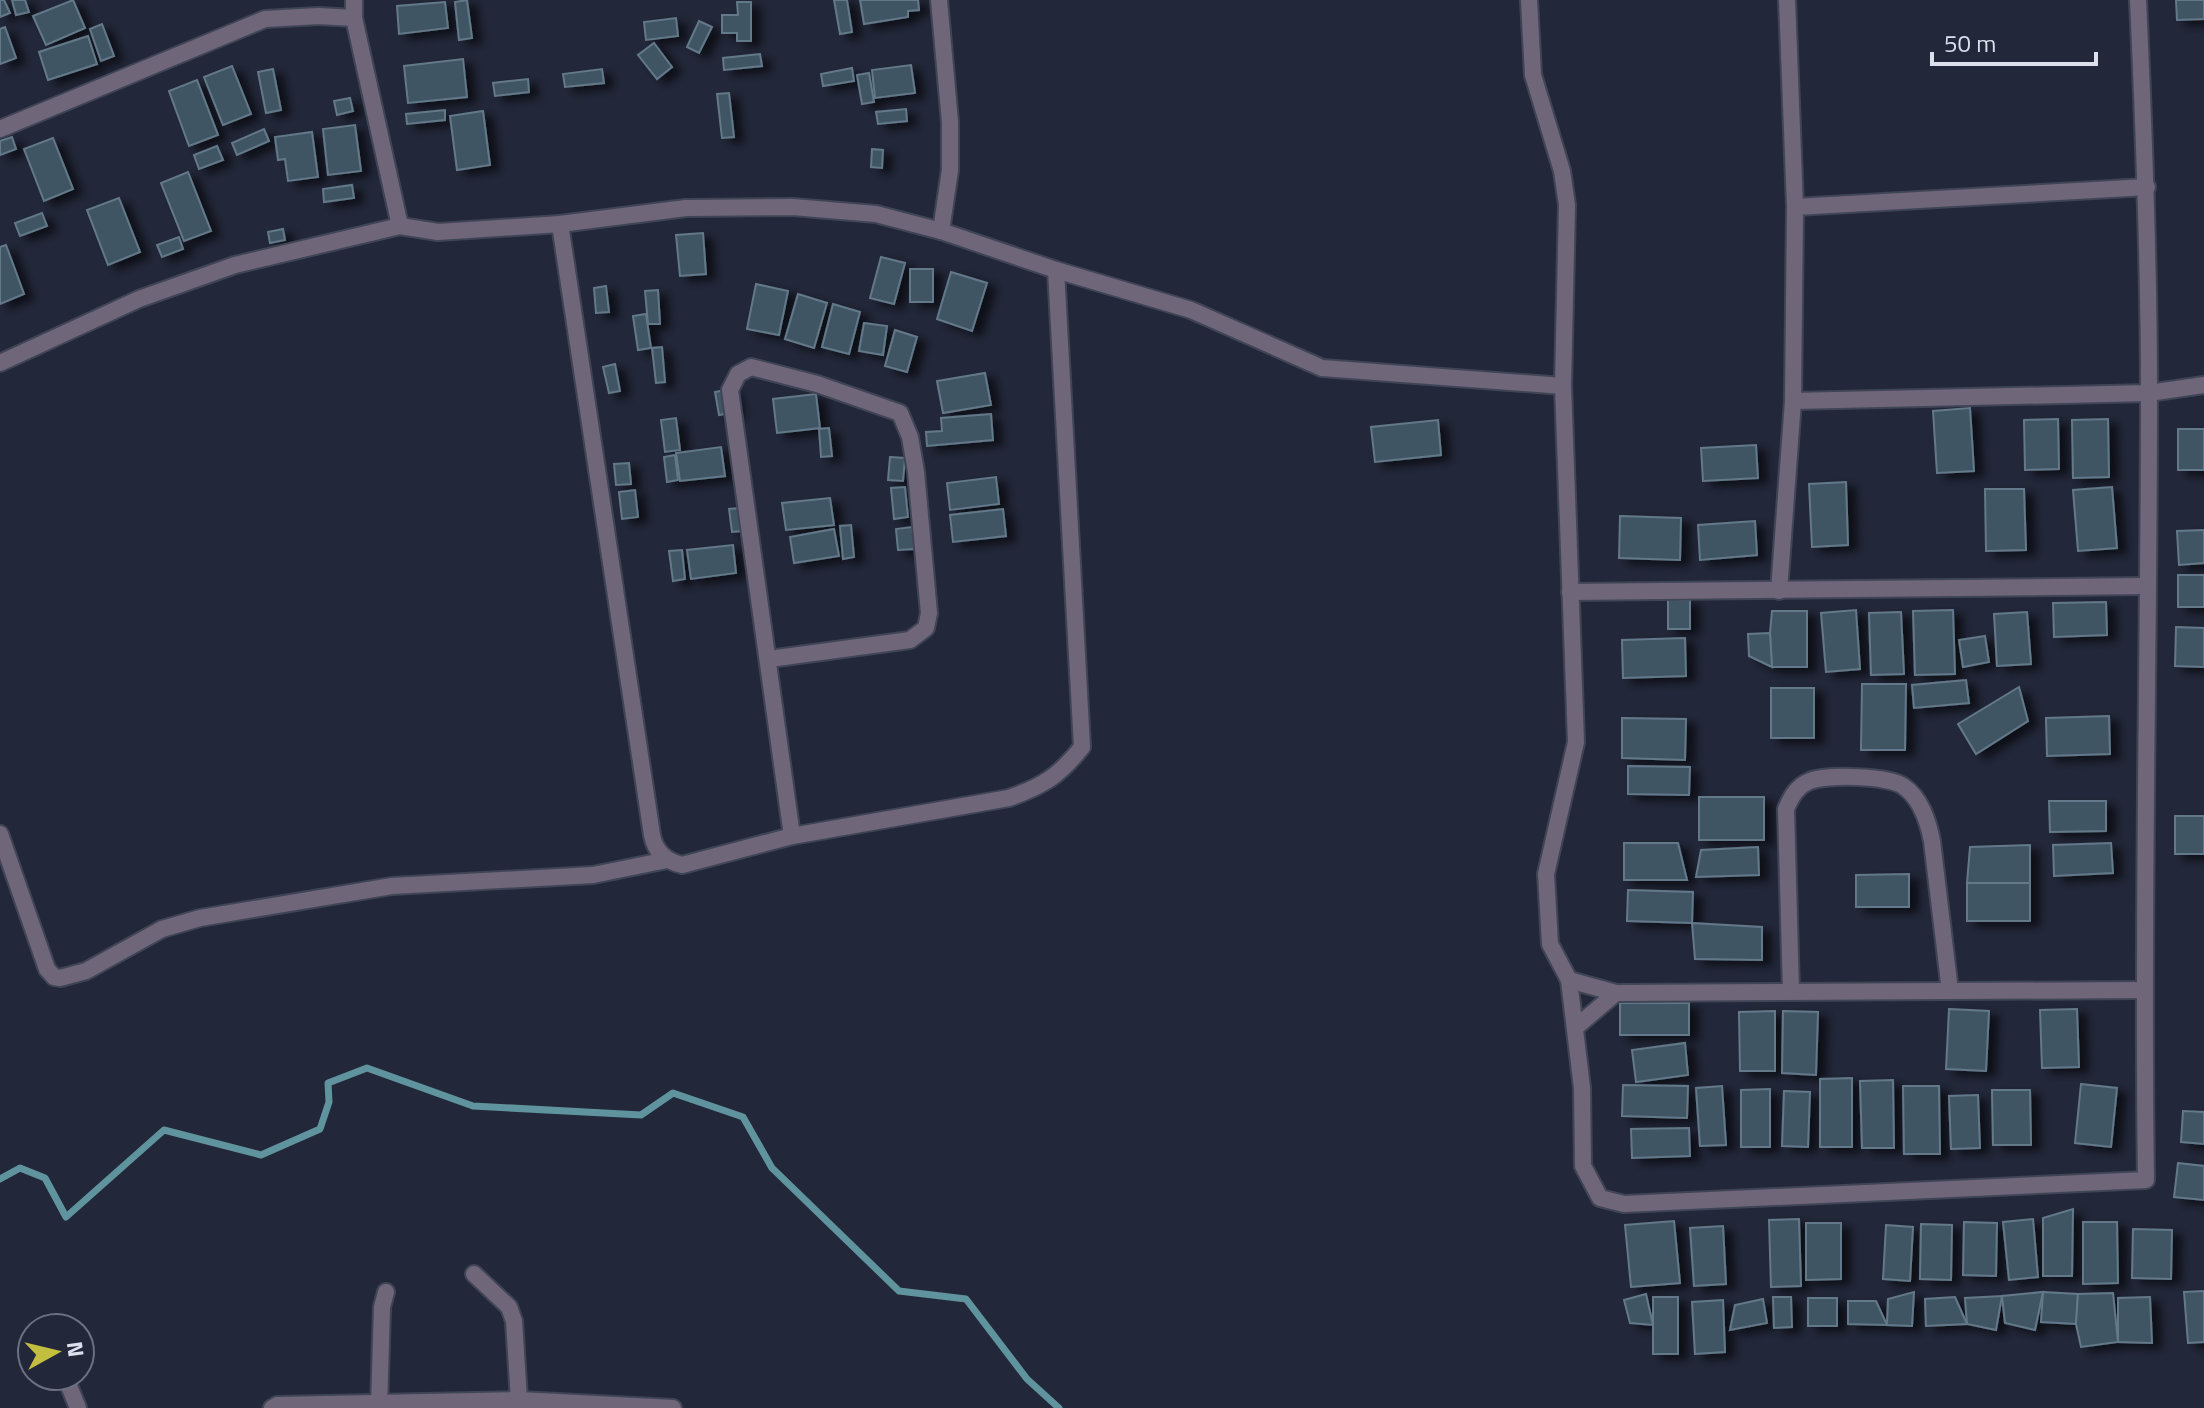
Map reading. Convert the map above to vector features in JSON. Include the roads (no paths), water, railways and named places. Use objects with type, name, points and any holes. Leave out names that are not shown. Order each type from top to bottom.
[{"type":"street","points":[[354,0],[354,18],[400,226]]},
{"type":"street","points":[[939,0],[950,122],[950,170],[941,231]]},
{"type":"street","points":[[1529,0],[1533,75],[1562,171],[1567,205],[1563,386],[1576,742],[1546,874],[1550,944],[1569,980],[1582,1088],[1583,1166],[1600,1198],[1624,1204],[2146,1180],[2143,990],[2149,393],[2147,187],[2138,0]]},
{"type":"street","points":[[1779,591],[1793,401],[1795,207],[1787,0]]},
{"type":"street","points":[[0,129],[265,19],[318,16],[354,18]]},
{"type":"street","points":[[1795,207],[2147,187]]},
{"type":"street","points":[[0,363],[139,299],[235,265],[400,226],[438,232],[560,224],[686,208],[793,207],[876,214],[941,231],[1056,270],[1191,310],[1322,368],[1563,386]]},
{"type":"street","points":[[560,224],[652,835],[658,851],[667,860],[682,865],[792,836],[1009,798],[1040,787],[1065,769],[1082,747],[1056,270]]},
{"type":"street","points":[[769,659],[910,640],[926,628],[929,613],[916,472],[910,437],[900,413],[817,384],[751,367],[738,374],[730,390],[792,836]]},
{"type":"street","points":[[1793,401],[2149,393],[2204,385]]},
{"type":"street","points":[[1570,592],[2147,586]]},
{"type":"street","points":[[1791,992],[1786,809],[1798,789],[1807,781],[1819,778],[1889,779],[1907,789],[1920,805],[1928,821],[1932,841],[1950,991]]},
{"type":"street","points":[[0,834],[47,969],[54,977],[60,978],[86,971],[162,929],[200,918],[392,886],[593,875],[667,860]]},
{"type":"street","points":[[1569,980],[1616,993],[2143,990]]},
{"type":"street","points":[[1575,1028],[1616,993]]},
{"type":"street","points":[[474,1274],[509,1307],[514,1321],[519,1400]]},
{"type":"street","points":[[379,1405],[382,1307],[386,1292]]},
{"type":"street","points":[[272,1408],[277,1405],[519,1400],[673,1408]]},
{"type":"waterway","points":[[0,1179],[20,1168],[45,1178],[66,1217],[164,1130],[261,1155],[320,1129],[329,1102],[328,1083],[367,1068],[473,1106],[641,1115],[673,1093],[743,1117],[772,1168],[899,1291],[966,1299],[1027,1379],[1059,1408]]}]
